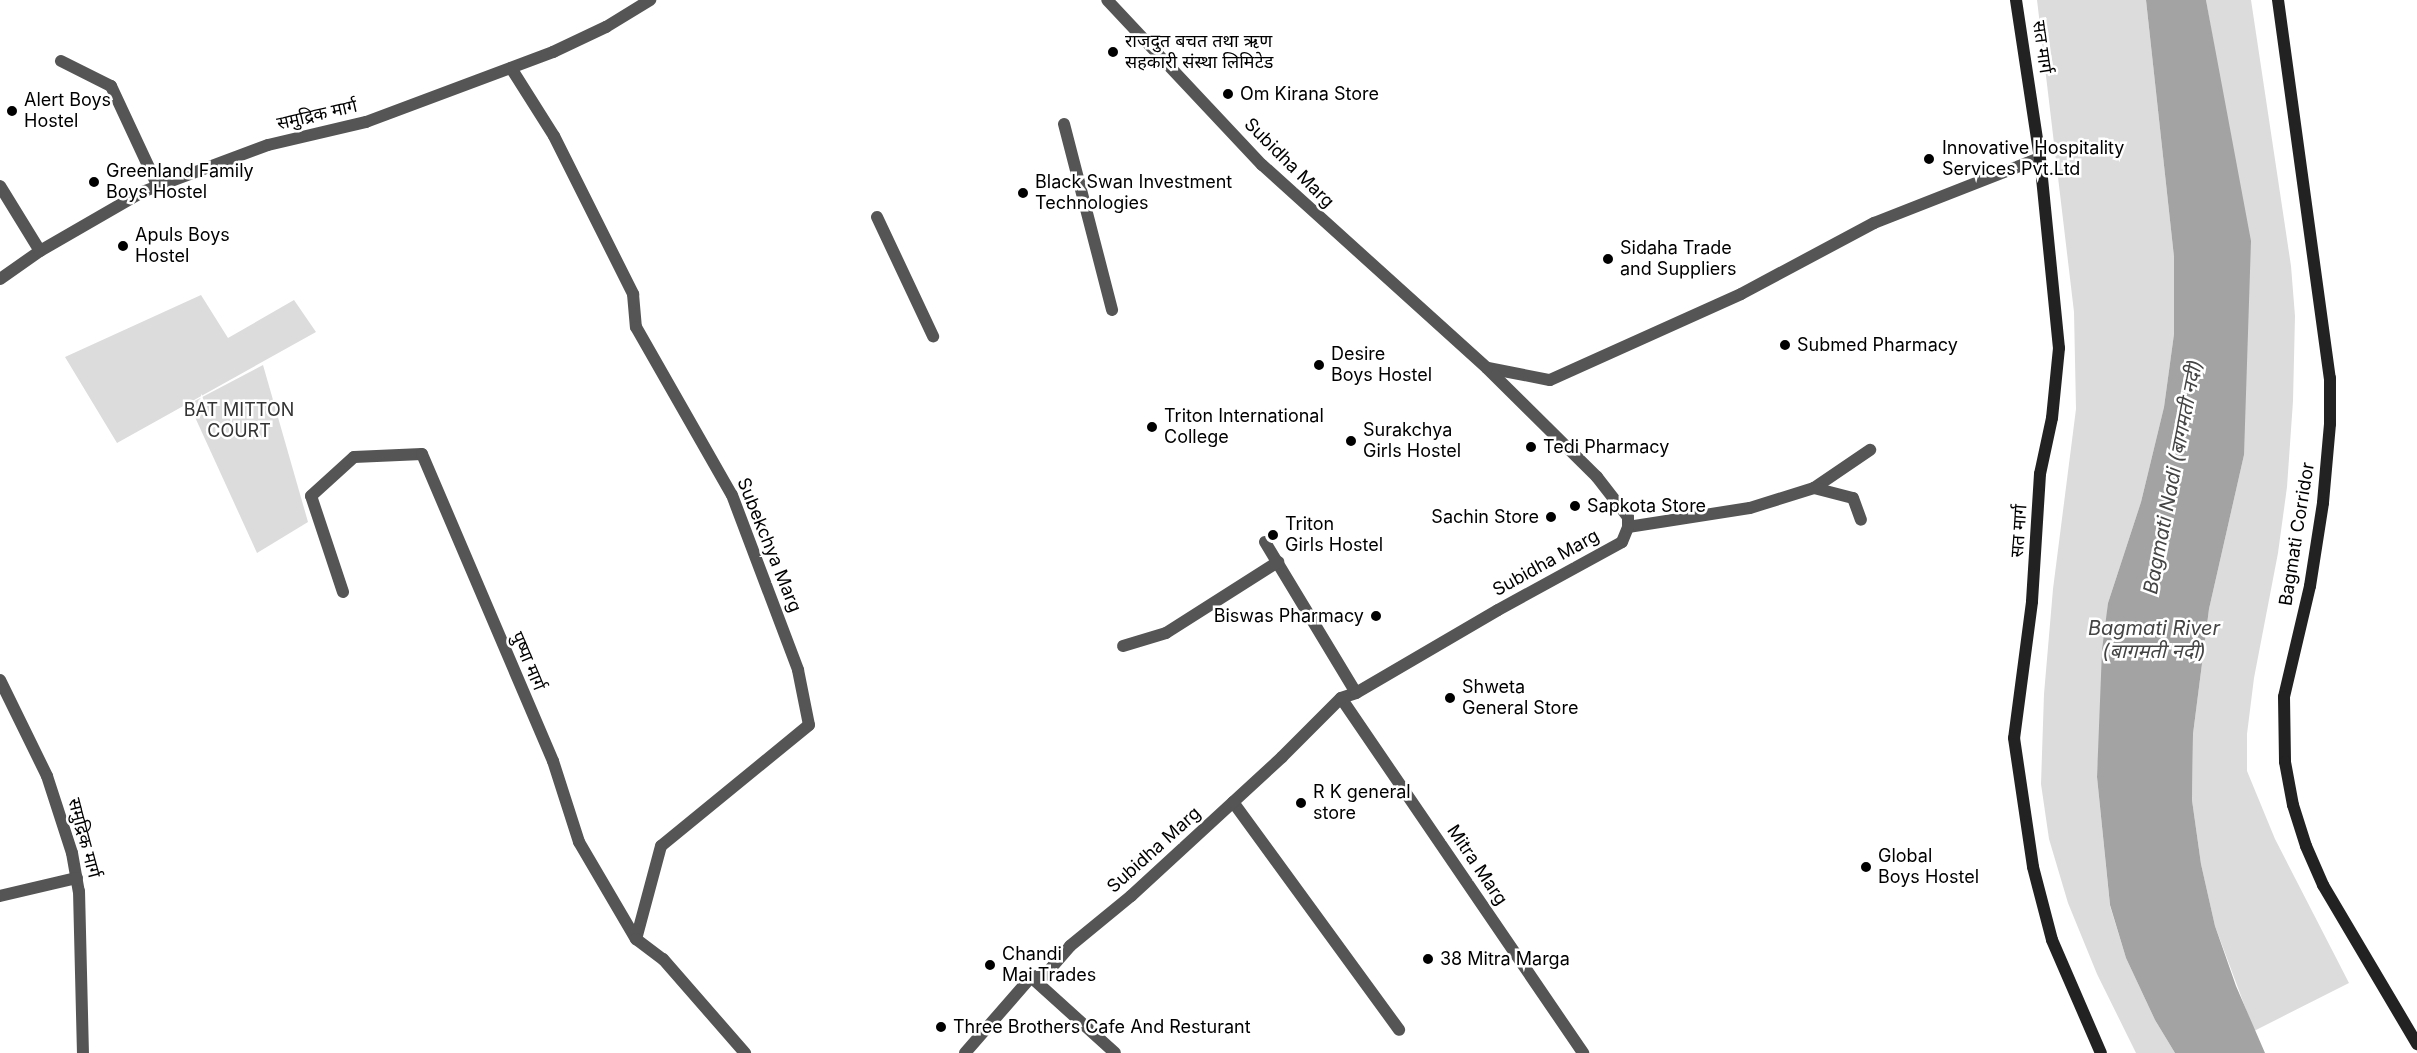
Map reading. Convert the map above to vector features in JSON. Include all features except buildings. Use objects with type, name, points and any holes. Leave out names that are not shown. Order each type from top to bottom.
[{"type":"main road","name":"सत मार्ग","points":[[2016,0],[2040,158],[2059,348],[2052,418],[2040,474],[2032,602],[2014,738],[2033,867],[2052,940],[2101,1053]]},
{"type":"main road","name":"Bagmati Corridor","points":[[2278,0],[2330,378],[2330,424],[2323,504],[2310,586],[2284,698],[2285,762],[2297,816],[2323,885],[2417,1044]]},
{"type":"street","name":"समुद्रिक मार्ग","points":[[0,279],[40,251],[142,192],[268,145],[366,122],[554,52],[606,27],[650,0]]},
{"type":"street","name":"Subidha Marg","points":[[965,1053],[1031,977],[1045,975],[1070,946],[1131,896],[1341,698],[1356,693],[1498,610],[1622,542],[1628,527],[1628,517],[1597,477],[1486,368],[1262,165],[1107,0]]},
{"type":"street","points":[[61,61],[111,86],[158,187]]},
{"type":"street","name":"Subekchya Marg","points":[[511,68],[554,136],[633,294],[636,327],[732,495],[798,670],[809,725],[661,846],[636,939]]},
{"type":"street","points":[[1064,124],[1112,310]]},
{"type":"street","points":[[1486,368],[1550,380],[1730,299],[1811,259],[1874,223],[2040,158]]},
{"type":"street","points":[[0,186],[40,251]]},
{"type":"street","points":[[877,217],[933,336]]},
{"type":"street","points":[[1628,527],[1750,508],[1814,488],[1870,450]]},
{"type":"street","name":"पुष्पा मार्ग","points":[[343,592],[311,496],[354,457],[422,454],[553,761],[579,842],[636,939],[663,959],[745,1053]]},
{"type":"street","points":[[1814,488],[1854,498],[1861,520]]},
{"type":"street","points":[[1265,542],[1356,693]]},
{"type":"street","points":[[1123,646],[1166,633],[1278,562]]},
{"type":"street","name":"समुद्रिक मार्ग","points":[[0,680],[47,776],[72,853],[80,891],[83,1053]]},
{"type":"street","name":"Mitra Marg","points":[[1341,698],[1583,1053]]},
{"type":"street","points":[[1233,802],[1399,1030]]},
{"type":"street","points":[[0,896],[77,878]]},
{"type":"street","points":[[1031,977],[1115,1053]]},
{"type":"green space","points":[[2037,0],[2146,0],[2174,257],[2174,334],[2164,407],[2141,502],[2108,603],[2097,777],[2110,906],[2126,958],[2155,1020],[2175,1053],[2136,1053],[2097,974],[2068,903],[2049,839],[2041,784],[2044,694],[2053,589],[2076,409],[2074,312]]},
{"type":"green space","points":[[2206,0],[2251,0],[2291,266],[2295,316],[2293,401],[2287,487],[2278,553],[2254,678],[2247,734],[2247,771],[2275,839],[2349,983],[2254,1031],[2215,926],[2201,864],[2192,800],[2193,734],[2209,609],[2244,455],[2214,46]]},
{"type":"green space","points":[[201,295],[228,338],[294,300],[316,332],[117,443],[65,357]]},
{"type":"green space","name":"BAT MITTON COURT","points":[[263,365],[308,522],[257,553],[189,404]]},
{"type":"water","name":"Bagmati River (बागमती नदी)","points":[[2146,0],[2206,0],[2251,241],[2244,455],[2209,609],[2193,734],[2192,800],[2201,864],[2215,926],[2236,986],[2265,1053],[2175,1053],[2155,1020],[2126,958],[2110,905],[2097,777],[2102,650],[2108,603],[2141,502],[2164,407],[2174,334],[2174,257]]},
{"type":"place","name":"राजदुत बचत तथा ऋण सहकारी संस्था लिमिटेड","points":[[1113,52]]},
{"type":"place","name":"Om Kirana Store","points":[[1228,94]]},
{"type":"place","name":"Alert Boys Hostel","points":[[12,111]]},
{"type":"place","name":"Innovative Hospitality Services Pvt.Ltd","points":[[1929,159]]},
{"type":"place","name":"Greenland Family Boys Hostel","points":[[94,182]]},
{"type":"place","name":"Black Swan Investment Technologies","points":[[1023,193]]},
{"type":"place","name":"Apuls Boys Hostel","points":[[123,246]]},
{"type":"place","name":"Sidaha Trade and Suppliers","points":[[1608,259]]},
{"type":"place","name":"Submed Pharmacy","points":[[1785,345]]},
{"type":"place","name":"Desire Boys Hostel","points":[[1319,365]]},
{"type":"place","name":"Triton International College","points":[[1152,427]]},
{"type":"place","name":"Surakchya Girls Hostel","points":[[1351,441]]},
{"type":"place","name":"Tedi Pharmacy","points":[[1531,447]]},
{"type":"place","name":"Sapkota Store","points":[[1575,506]]},
{"type":"place","name":"Sachin Store","points":[[1551,517]]},
{"type":"place","name":"Triton Girls Hostel","points":[[1273,535]]},
{"type":"place","name":"Biswas Pharmacy","points":[[1376,616]]},
{"type":"place","name":"Shweta General Store","points":[[1450,698]]},
{"type":"place","name":"R K general store","points":[[1301,803]]},
{"type":"place","name":"Global Boys Hostel","points":[[1866,867]]},
{"type":"place","name":"38 Mitra Marga","points":[[1428,959]]},
{"type":"place","name":"Chandi Mai Trades","points":[[990,965]]},
{"type":"place","name":"Three Brothers Cafe And Resturant","points":[[941,1027]]},
{"type":"water label","name":"Bagmati Nadi (बागमती नदी)","points":[[2173,477]]}]
